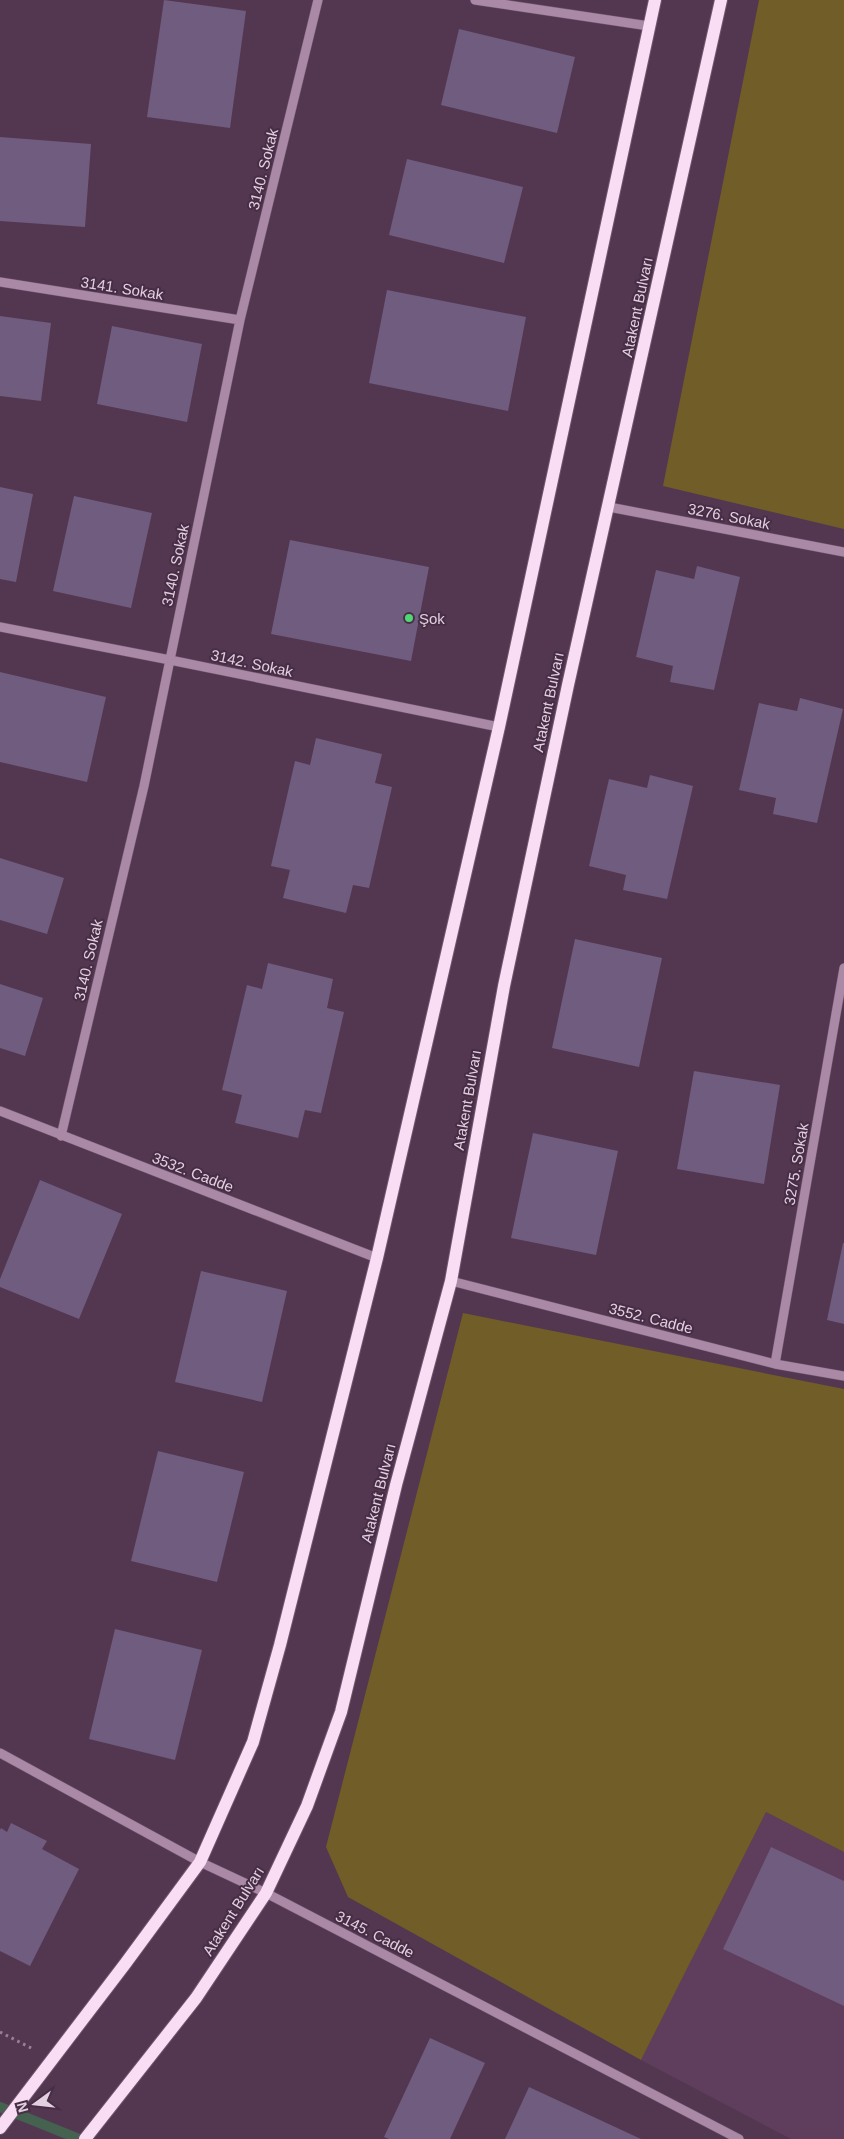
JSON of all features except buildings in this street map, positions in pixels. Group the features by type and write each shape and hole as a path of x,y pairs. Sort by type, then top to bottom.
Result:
{"main road":[{"path":"0,2128 200,1862 253,1742 280,1645 377,1258 499,728 655,0"},
{"name":"Atakent Bulvarı","path":"85,2139 196,1998 266,1893 307,1806 341,1712 396,1485 452,1281 504,986 568,685 721,0"}],"street":[{"name":"3140. Sokak","path":"61,1136 144,786 240,320 318,0"},
{"path":"475,0 649,26"},
{"name":"3141. Sokak","path":"0,282 240,320"},
{"name":"3276. Sokak","path":"609,507 844,552"},
{"name":"3142. Sokak","path":"0,627 499,728"},
{"name":"3275. Sokak","path":"775,1364 844,968"},
{"name":"3532. Cadde","path":"0,1111 377,1258"},
{"name":"3552. Cadde","path":"452,1281 775,1364 844,1376"},
{"name":"3145. Cadde","path":"0,1753 200,1862 266,1893 739,2139"}],"path":[{"path":"0,2032 51,2059"}],"shaded area":[{"path":"759,0 844,0 844,529 663,486"},
{"path":"463,1313 844,1389 844,1852 766,1812 641,2060 348,1897 326,1847"},
{"path":"766,1812 844,1852 844,2139 791,2139 641,2060"}],"waterway":[{"path":"0,2107 79,2139"}],"place":[{"name":"Şok","path":"409,618"}]}
